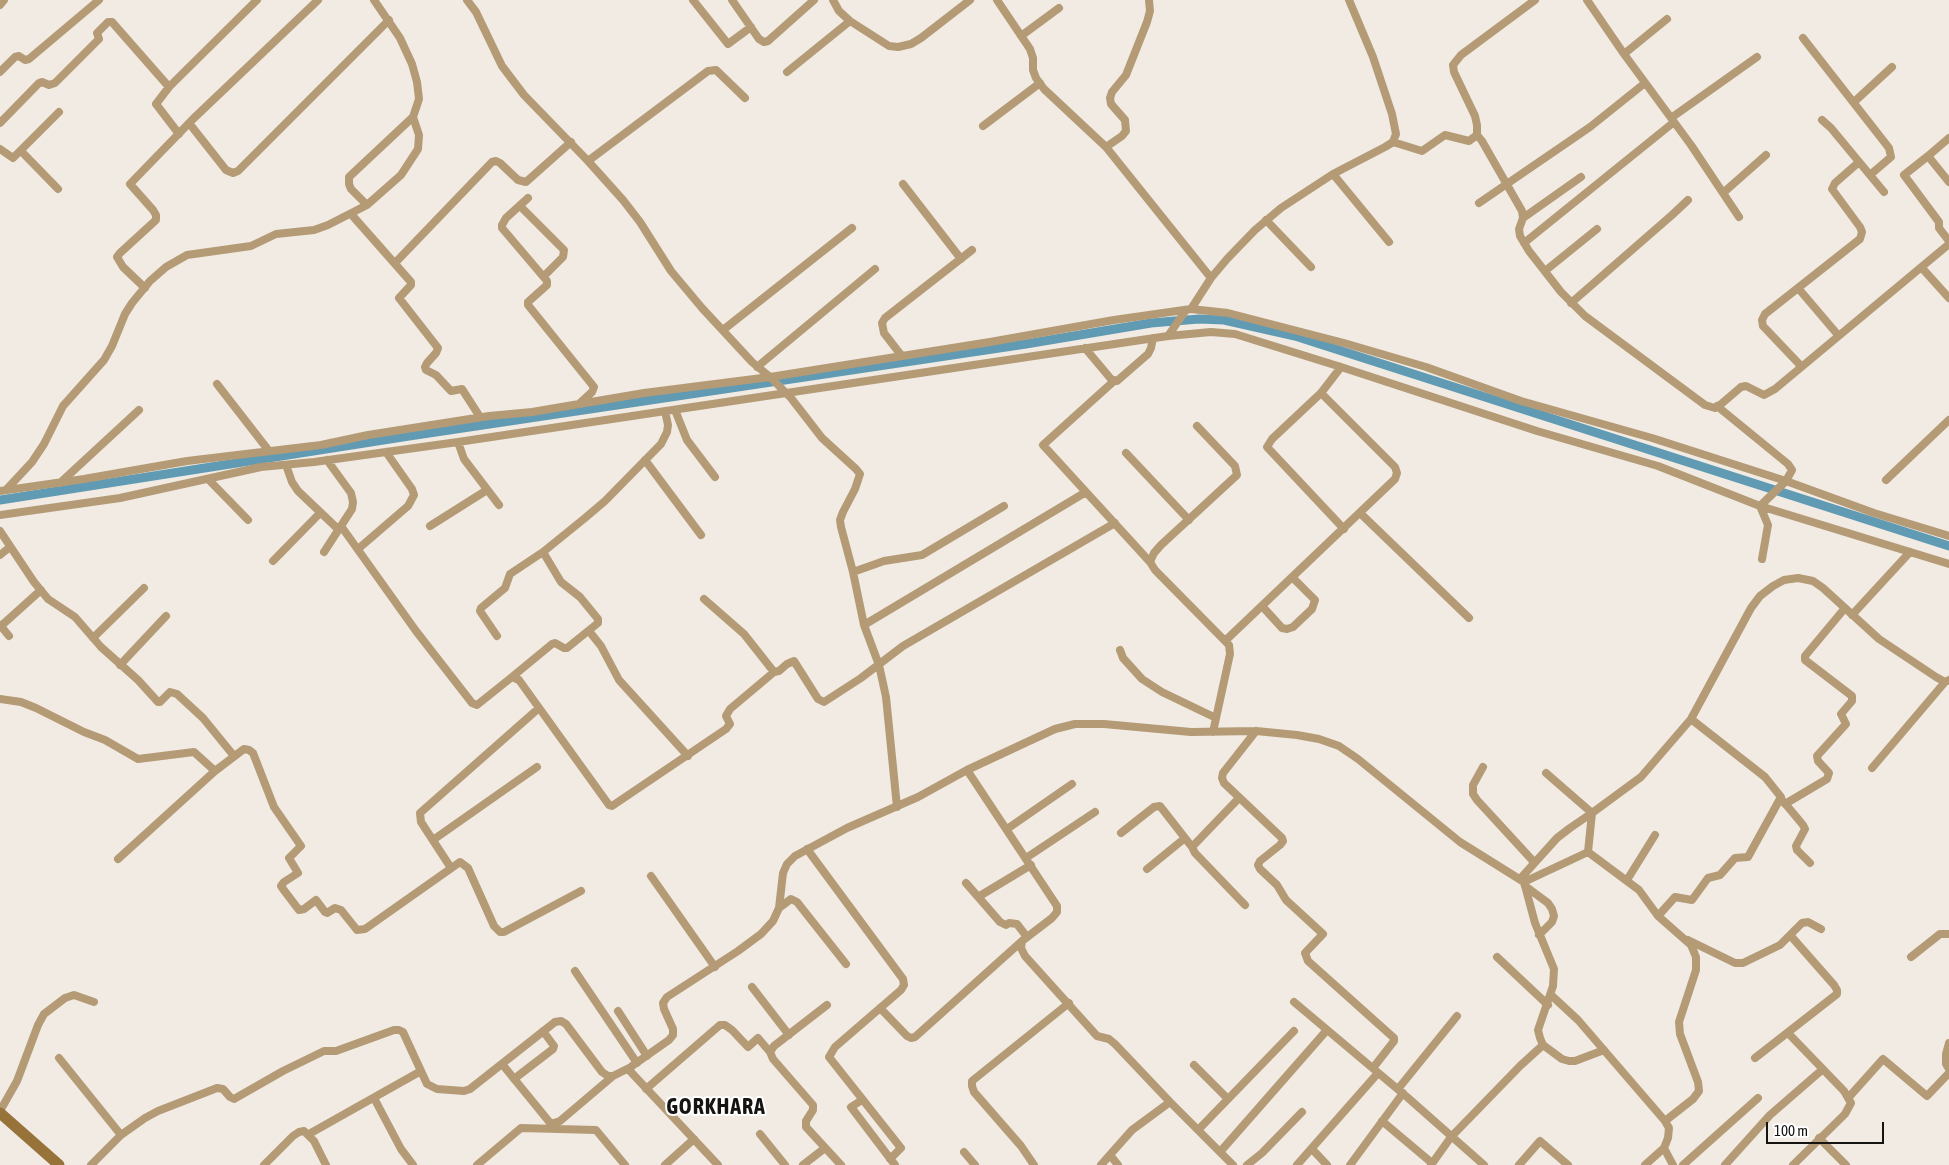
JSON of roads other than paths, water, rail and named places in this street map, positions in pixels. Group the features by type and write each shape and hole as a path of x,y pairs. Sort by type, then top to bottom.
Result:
{"main road":[{"path":"0,1112 59,1165"}],"street":[{"path":"0,5 4,0"},
{"path":"0,72 15,57 19,56 26,60 29,59 98,0"},
{"path":"179,134 156,104 169,87 257,0"},
{"path":"145,288 123,267 117,257 156,220 153,210 130,184 189,123 318,0"},
{"path":"367,205 351,188 349,177 413,117 419,99 412,64 389,20 374,0"},
{"path":"467,0 476,12 507,73 543,115 588,161 640,222 671,271 757,367 770,377 785,393 822,438 856,468 860,474 859,482 840,520 864,626 879,664 886,697 897,806"},
{"path":"693,0 728,44 751,27"},
{"path":"732,0 762,42 768,41 814,0"},
{"path":"833,0 850,21 889,46 898,47 911,44 921,38 970,0"},
{"path":"997,0 1033,58 1033,70 1040,84 1106,147 1211,278"},
{"path":"1106,147 1126,131 1127,125 1125,120 1111,104 1110,98 1112,92 1126,75 1147,22 1150,11 1149,0"},
{"path":"1169,334 1211,278 1266,220 1333,174 1393,142 1396,134 1392,114 1373,57 1349,0"},
{"path":"1534,0 1461,55 1453,65 1454,72 1475,116 1477,135 1508,185 1522,212 1523,218 1519,229 1520,236 1570,303 1710,408 1717,406 1741,387 1746,386 1764,395 1775,388 1922,268 1949,242 1939,228 1939,222 1904,175 1949,138"},
{"path":"1587,0 1739,216"},
{"path":"1021,36 1059,8"},
{"path":"1624,54 1667,19"},
{"path":"189,123 226,170 233,173 238,171 389,20"},
{"path":"788,72 850,21"},
{"path":"0,123 39,83 42,82 49,85 55,83 99,38 98,34 108,22 112,22 169,87"},
{"path":"1803,38 1889,148 1891,157 1870,175"},
{"path":"1524,243 1672,120 1757,57"},
{"path":"1854,102 1892,67"},
{"path":"588,161 708,71 716,70 745,98"},
{"path":"1479,203 1508,185 1590,127 1645,83"},
{"path":"984,126 1040,84"},
{"path":"0,149 13,158 59,112"},
{"path":"3,490 32,462 44,444 63,406 104,360 125,314 145,288 166,267 187,255 250,246 276,234 314,230 367,205 401,175 418,149 419,135 413,117"},
{"path":"1822,120 1884,192"},
{"path":"1393,142 1422,151 1444,135 1468,140 1477,135"},
{"path":"395,263 492,162 500,163 518,180 526,182 571,142"},
{"path":"21,151 58,189"},
{"path":"1723,193 1766,155"},
{"path":"1928,156 1949,182"},
{"path":"1801,366 1764,326 1762,320 1765,314 1860,239 1862,232 1860,227 1832,189 1859,162"},
{"path":"1333,174 1388,242"},
{"path":"1523,218 1581,176"},
{"path":"903,184 961,259"},
{"path":"528,198 506,218 502,228 544,276 547,285 528,302 528,305 592,382 594,390 579,404"},
{"path":"1570,303 1688,200"},
{"path":"520,206 564,250 563,257 544,276"},
{"path":"351,214 411,282 411,285 399,298 438,348 427,363 426,370 436,375 451,391 462,389 480,417"},
{"path":"1266,220 1311,267"},
{"path":"723,330 852,228"},
{"path":"1545,271 1597,229"},
{"path":"901,355 884,333 882,323 885,318 972,250"},
{"path":"1922,268 1949,298"},
{"path":"757,367 875,269"},
{"path":"1798,288 1838,335"},
{"path":"3,490 187,461 321,445 368,435 480,417 532,412 644,393 770,377 1114,320 1187,311 1228,313 1426,367 1521,401 1652,438 1783,484 1949,536"},
{"path":"0,515 120,498 261,467 458,442 1153,338 1169,334 1212,332 1235,334 1537,431 1658,466 1762,504 1949,564"},
{"path":"1153,338 1152,348 1142,360 1120,380 1114,381 1043,445 1150,562 1155,570 1229,645 1230,654 1213,732"},
{"path":"1085,348 1114,381"},
{"path":"1341,367 1321,393 1272,439 1267,447 1344,528"},
{"path":"217,384 269,451"},
{"path":"1226,640 1395,479 1397,473 1395,468 1321,393"},
{"path":"1717,406 1788,464 1792,470 1783,484 1762,504"},
{"path":"60,482 139,410"},
{"path":"675,410 687,440 715,477"},
{"path":"497,636 480,611 481,608 505,588 510,574 544,552 605,501 661,444 668,425 665,411"},
{"path":"1886,480 1949,420"},
{"path":"1150,562 1154,553 1161,545 1237,475 1235,466 1197,426"},
{"path":"458,442 464,459 499,505"},
{"path":"358,549 408,506 414,495 412,489 386,452"},
{"path":"1126,453 1189,520"},
{"path":"324,552 352,509 353,502 351,493 327,460"},
{"path":"646,460 701,535"},
{"path":"286,465 292,482 298,491 320,513 340,528 358,549 416,631 472,703 477,705 552,644 555,643 567,648 598,623 598,619 580,597 561,582 544,552"},
{"path":"208,479 248,520"},
{"path":"430,526 487,490"},
{"path":"864,626 1086,492"},
{"path":"1762,504 1768,525 1762,558"},
{"path":"853,572 884,560 922,555 1004,506"},
{"path":"273,561 320,513"},
{"path":"1360,513 1469,618"},
{"path":"512,677 519,680 609,805 612,806 726,729 730,724 726,716 730,708 774,672 779,671 787,664 794,661 818,699 824,702 903,646 932,628 1115,524"},
{"path":"0,531 48,599 75,617 93,638 138,680 158,702 170,692 177,694 203,718 234,756"},
{"path":"0,555 10,547"},
{"path":"1852,614 1910,552"},
{"path":"1262,606 1282,628 1290,629 1312,609 1315,600 1292,577"},
{"path":"1604,1050 1576,1061 1569,1061 1543,1045 1538,1030 1551,995 1554,969 1539,935 1523,882 1534,862 1570,828 1642,777 1692,718 1751,608 1760,596 1772,586 1784,580 1798,578 1813,581 1879,639 1936,677 1947,681 1872,768"},
{"path":"93,638 144,588"},
{"path":"9,636 0,625 41,590"},
{"path":"704,599 744,634 774,672"},
{"path":"1658,916 1675,897 1692,900 1708,878 1720,875 1735,858 1748,857 1783,800 1827,779 1829,773 1818,761 1817,756 1846,724 1841,714 1852,701 1852,696 1805,660 1805,656 1845,608"},
{"path":"120,665 166,616"},
{"path":"589,631 601,646 619,680 688,756"},
{"path":"1120,650 1123,658 1142,679 1162,692 1216,718"},
{"path":"0,699 21,702 36,708 84,732 105,740 138,759 190,752 197,754 215,771"},
{"path":"451,868 421,822 420,813 539,708"},
{"path":"1692,718 1764,777 1783,800 1805,829 1796,846 1796,850 1810,863"},
{"path":"780,908 783,873 787,864 795,856 807,849 847,828 918,797 967,770 1055,729 1075,724 1104,724 1192,732 1256,731 1319,739 1338,746 1460,842 1523,882 1548,904 1554,916 1552,922 1539,935"},
{"path":"1256,731 1223,773 1222,778 1224,783 1282,838 1283,841 1260,861 1258,865 1277,885 1286,900 1322,934 1305,953 1308,961 1394,1038 1375,1071 1297,1165"},
{"path":"118,858 215,771 234,756 244,750 249,750 253,753 274,807 300,843 300,848 289,858 298,873 281,886 299,910 304,909 316,900 325,912 335,908 341,910 355,928 360,931 460,862 468,868 494,926 500,932 504,932 582,891"},
{"path":"433,840 536,767"},
{"path":"1483,767 1473,785 1473,794 1534,862"},
{"path":"880,1008 907,1036 915,1037 1057,912 1057,906 1053,897 967,770"},
{"path":"1546,773 1592,813"},
{"path":"1007,829 1072,784"},
{"path":"1192,847 1239,798"},
{"path":"1121,833 1154,807 1157,806 1163,809 1195,853 1245,905"},
{"path":"978,897 1095,812"},
{"path":"1588,852 1592,813"},
{"path":"1627,880 1655,835"},
{"path":"1147,868 1185,838"},
{"path":"807,849 903,979 901,990 835,1047 828,1057 901,1148 892,1162 851,1107 862,1100"},
{"path":"1523,882 1588,852"},
{"path":"1588,852 1639,890 1658,916 1691,946 1696,957 1696,970 1679,1022 1680,1034 1698,1082 1699,1091 1693,1099 1665,1120"},
{"path":"652,876 715,966"},
{"path":"966,883 1000,922 1006,926 1009,923 1017,924 1025,939"},
{"path":"502,1064 547,1121 555,1124 613,1076 637,1063 669,1040 673,1034 673,1029 664,1009 667,997 761,934 773,921 780,908 791,899 798,902 846,964"},
{"path":"1681,937 1736,963 1743,963 1780,945 1802,923 1808,922 1821,929"},
{"path":"1911,957 1940,934 1949,934"},
{"path":"1755,1058 1837,994 1837,990 1790,935"},
{"path":"1025,939 1021,948 1025,956 1097,1036 1109,1039 1115,1044 1232,1165"},
{"path":"1497,957 1548,1005"},
{"path":"575,971 637,1063"},
{"path":"752,987 789,1034"},
{"path":"0,1112 17,1081 34,1034 44,1014 65,998 74,995 94,1002"},
{"path":"1551,995 1578,1020 1645,1100 1665,1120 1669,1128 1664,1148 1645,1165"},
{"path":"1294,1002 1401,1091 1484,1165"},
{"path":"1034,1165 1021,1146 974,1092 972,1081 1069,1003"},
{"path":"770,1052 774,1046 827,1005"},
{"path":"618,1011 647,1056"},
{"path":"1350,1165 1401,1091 1457,1016"},
{"path":"91,1165 121,1134 158,1111 217,1088 223,1089 234,1099 283,1071 324,1051 336,1051 394,1030 403,1032 427,1084 431,1088 464,1091 476,1084 555,1022 561,1021 566,1024 602,1072 608,1076 613,1076"},
{"path":"646,1089 720,1025 725,1025 748,1047 758,1038 770,1052 773,1059 813,1106 813,1110 806,1121 806,1127 842,1165"},
{"path":"1220,1152 1327,1030"},
{"path":"514,1079 554,1049 544,1031"},
{"path":"1198,1130 1294,1031"},
{"path":"1788,1033 1849,1097 1851,1103 1845,1114 1793,1165"},
{"path":"1949,1043 1946,1064 1949,1069"},
{"path":"1382,1121 1431,1164 1452,1137 1520,1066 1543,1045"},
{"path":"59,1058 121,1134"},
{"path":"1849,1097 1883,1059 1927,1096 1949,1073"},
{"path":"1194,1065 1228,1100"},
{"path":"629,1068 630,1072 718,1165"},
{"path":"1725,1165 1770,1115 1823,1069"},
{"path":"309,1134 421,1071"},
{"path":"374,1098 401,1150 413,1165"},
{"path":"1683,1165 1758,1098"},
{"path":"1101,1165 1132,1130 1170,1102"},
{"path":"1247,1165 1262,1153 1302,1112"},
{"path":"477,1165 521,1128 596,1130 625,1165"},
{"path":"264,1165 299,1132 304,1131 309,1134 326,1165"},
{"path":"760,1134 785,1165"},
{"path":"1819,1138 1846,1165"},
{"path":"665,1165 694,1139"},
{"path":"1519,1165 1540,1141 1568,1165"},
{"path":"803,1165 825,1148"},
{"path":"1664,1148 1673,1165"},
{"path":"1312,1149 1327,1165"},
{"path":"964,1152 974,1165"},
{"path":"1110,1155 1118,1165"}],"waterway":[{"path":"0,500 409,436 1026,344 1151,323 1199,319 1224,320 1295,336 1949,546"}],"district":[{"name":"GORKHARA","path":"716,1107"}]}
